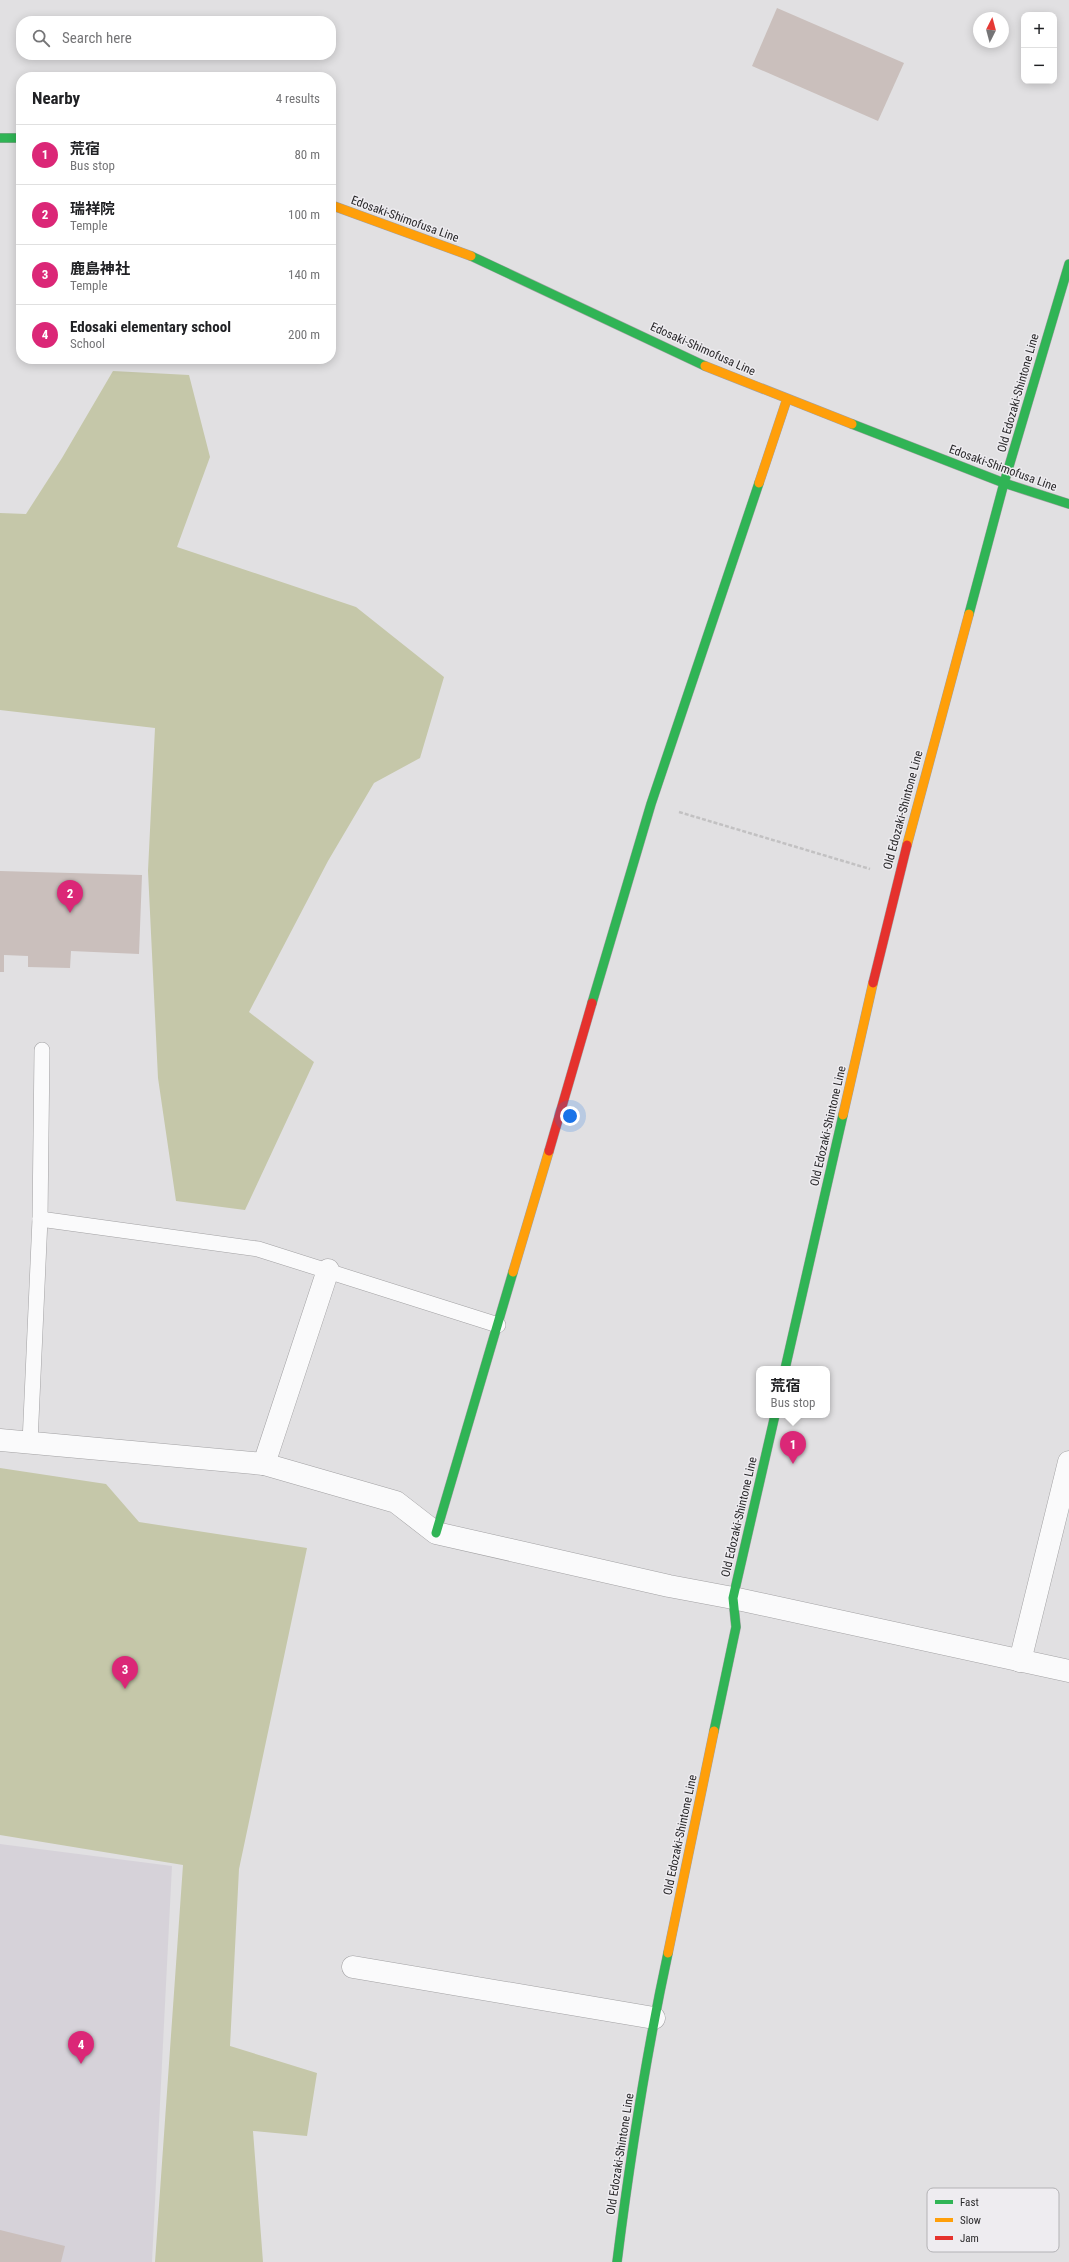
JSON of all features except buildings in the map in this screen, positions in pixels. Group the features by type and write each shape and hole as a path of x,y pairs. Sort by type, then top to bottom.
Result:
{"street":[{"path":"0,138 16,138"},
{"name":"Edosaki-Shimofusa Line","path":"336,208 465,253 592,311 684,357 787,399 1004,483 1069,504"},
{"name":"Old Edozaki-Shintone Line","path":"786,1366 898,877 1004,483 1069,264"},
{"path":"436,1533 651,804 787,399"},
{"path":"264,1464 328,1270"},
{"name":"Old Edozaki-Shintone Line","path":"617,2262 626,2189 654,2018 736,1627 733,1598 773,1418"},
{"path":"0,1440 264,1464 396,1502 436,1533 669,1586 733,1598 1069,1671"},
{"path":"1020,1661 1069,1462"},
{"path":"352,1967 654,2018"}],"lane":[{"path":"30,1443 40,1219 42,1050"},
{"path":"40,1219 258,1249 498,1325"}],"path":[{"path":"651,804 898,877"}],"shaded area":[{"path":"0,1844 172,1866 152,2262 0,2262"}],"green space":[{"path":"113,371 189,375 210,457 177,547 356,607 444,677 420,758 374,783 328,861 249,1012 314,1062 245,1210 176,1201 158,1078 148,871 155,728 0,710 0,513 26,514 62,458"},
{"path":"0,1468 106,1484 139,1522 307,1548 239,1869 230,2046 317,2073 307,2136 253,2131 263,2262 155,2262 183,1865 0,1835"}],"traffic: fast":[{"path":"0,138 16,138"},
{"path":"471,256 705,366"},
{"path":"969,614 1004,483 1069,264"},
{"path":"852,424 1004,483 1069,504"},
{"path":"592,1003 651,804 759,483"},
{"path":"786,1366 843,1115"},
{"path":"436,1533 513,1272"},
{"path":"714,1731 736,1627 733,1598 774,1418"},
{"path":"617,2262 639,2107 668,1953"}],"traffic: slow":[{"path":"336,207 471,256"},
{"path":"705,366 852,424"},
{"path":"759,483 787,399"},
{"path":"907,845 969,614"},
{"path":"843,1115 873,983"},
{"path":"513,1272 549,1151"},
{"path":"668,1953 714,1731"}],"traffic: jam":[{"path":"873,983 907,845"},
{"path":"549,1151 592,1003"}],"place":[{"name":"瑞祥院","path":"70,913"},
{"name":"荒宿","path":"793,1464"},
{"name":"鹿島神社","path":"125,1689"},
{"name":"Edosaki elementary school","path":"81,2064"}]}
